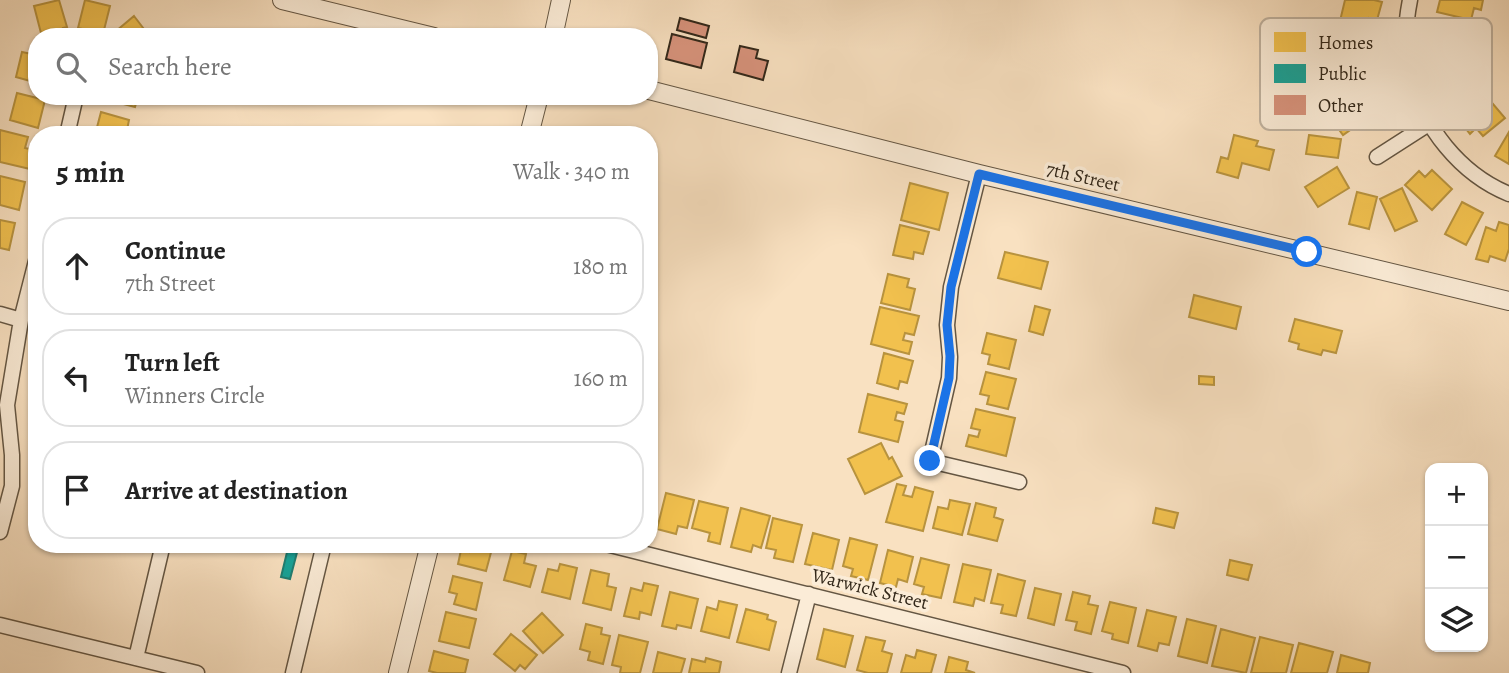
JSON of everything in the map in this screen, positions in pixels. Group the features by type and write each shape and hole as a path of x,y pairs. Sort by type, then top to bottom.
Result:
{"street":[{"path":"282,0 397,28"},
{"path":"555,28 561,0"},
{"path":"1407,18 1410,0"},
{"name":"7th Street","path":"658,92 979,174 1509,301"},
{"path":"69,126 74,105"},
{"path":"531,126 537,105"},
{"path":"1377,157 1419,130"},
{"path":"1435,130 1446,147 1463,164 1479,177 1509,194"},
{"path":"979,174 951,287 947,325 949,378 930,461 1019,482"},
{"path":"0,532 12,485 7,405 28,292"},
{"path":"0,314 21,320"},
{"path":"136,658 161,553"},
{"path":"293,673 322,553"},
{"path":"398,673 428,553"},
{"name":"Warwick Street","path":"643,553 1090,669 1124,673"},
{"path":"789,673 809,594"},
{"path":"0,625 197,673"}],"building: Homes":[{"path":"59,0 67,27 40,28 34,6"},
{"path":"85,0 110,6 104,28 78,28"},
{"path":"1345,0 1382,2 1378,18 1341,18"},
{"path":"1440,0 1483,0 1481,10 1474,8 1472,18 1437,12"},
{"path":"134,16 143,28 120,28"},
{"path":"22,52 28,53 28,80 16,77"},
{"path":"17,93 28,96 28,105 44,105 38,126 10,120"},
{"path":"1492,103 1505,118 1492,129"},
{"path":"101,112 129,120 128,126 97,126"},
{"path":"0,130 28,137 25,148 28,149 28,169 0,162"},
{"path":"1478,130 1490,130 1483,136"},
{"path":"1509,132 1509,164 1495,156"},
{"path":"1234,135 1258,141 1256,146 1274,150 1269,170 1242,163 1238,178 1217,172 1221,157 1228,159"},
{"path":"1309,135 1341,139 1338,158 1306,154"},
{"path":"1337,167 1349,188 1318,207 1305,187"},
{"path":"1432,170 1452,189 1432,210 1405,185 1419,171 1425,177"},
{"path":"0,176 25,182 19,210 0,205"},
{"path":"910,183 948,193 939,230 901,220"},
{"path":"1402,188 1417,221 1395,231 1380,199"},
{"path":"1357,192 1377,197 1369,229 1349,224"},
{"path":"1462,202 1483,213 1466,245 1445,234"},
{"path":"0,220 15,223 9,250 0,248"},
{"path":"1499,222 1509,225 1509,249 1505,261 1490,256 1488,262 1476,259 1486,227 1496,231"},
{"path":"900,225 929,232 923,254 914,252 913,259 893,255"},
{"path":"1005,252 1048,262 1041,289 998,278"},
{"path":"888,274 909,279 907,287 915,289 910,310 881,303"},
{"path":"1194,295 1241,307 1236,329 1189,317"},
{"path":"1035,306 1050,310 1043,335 1029,331"},
{"path":"880,307 919,316 914,335 905,333 903,340 912,342 909,354 871,344"},
{"path":"1295,319 1342,331 1336,353 1323,350 1321,355 1298,349 1299,344 1289,341"},
{"path":"987,333 1016,340 1009,369 988,364 990,355 982,353"},
{"path":"884,353 913,361 907,383 900,381 898,389 877,383"},
{"path":"986,372 1016,379 1008,409 987,404 989,396 980,394"},
{"path":"1199,376 1214,377 1214,385 1199,384"},
{"path":"868,394 907,404 904,414 897,412 895,420 903,422 898,442 859,432"},
{"path":"976,409 1015,418 1006,456 966,446 969,435 978,437 980,430 971,428"},
{"path":"881,443 902,476 865,494 848,459"},
{"path":"897,484 906,486 903,495 912,497 915,487 933,492 923,531 886,522"},
{"path":"666,493 694,500 687,528 678,526 676,534 658,529"},
{"path":"950,500 970,504 962,535 933,528 938,507 948,509"},
{"path":"699,501 728,508 720,544 708,541 710,533 692,528"},
{"path":"976,503 996,508 994,517 1003,520 997,541 968,534"},
{"path":"741,508 770,516 761,548 753,545 751,552 731,547"},
{"path":"1156,508 1178,513 1174,528 1153,523"},
{"path":"773,518 802,525 793,562 774,558 776,550 766,548"},
{"path":"813,533 839,540 832,570 805,564"},
{"path":"850,538 877,545 868,580 851,576 853,569 843,566"},
{"path":"888,550 913,557 907,582 898,579 896,587 880,583"},
{"path":"460,553 491,553 486,571 458,564"},
{"path":"511,553 526,554 524,563 536,566 530,587 504,580"},
{"path":"921,558 949,565 941,598 922,594 924,587 914,584"},
{"path":"1230,560 1252,565 1248,580 1227,575"},
{"path":"560,564 577,568 570,599 542,592 548,569 558,571"},
{"path":"963,564 991,570 984,601 975,598 973,606 954,602"},
{"path":"591,570 609,574 607,586 616,588 611,610 583,603"},
{"path":"998,574 1025,581 1016,616 1001,613 1003,605 991,603"},
{"path":"453,576 482,583 476,610 454,604 457,594 449,592"},
{"path":"644,583 658,586 651,615 640,612 639,619 624,616 631,588 642,591"},
{"path":"1035,588 1061,594 1054,625 1028,618"},
{"path":"670,592 698,599 691,628 662,626"},
{"path":"1073,592 1090,596 1088,604 1098,606 1091,634 1075,630 1077,622 1066,620"},
{"path":"719,601 737,605 729,638 701,631 707,607 717,610"},
{"path":"1110,602 1136,608 1128,643 1112,639 1113,634 1102,631"},
{"path":"746,609 768,615 767,619 776,622 769,650 737,642"},
{"path":"1147,610 1176,617 1169,645 1159,643 1157,651 1138,646"},
{"path":"446,612 476,619 469,648 439,641"},
{"path":"542,613 563,635 543,653 523,631"},
{"path":"1187,619 1216,626 1207,663 1178,656"},
{"path":"586,624 602,628 601,634 610,636 603,664 588,660 590,652 580,649"},
{"path":"824,629 853,636 845,667 817,659"},
{"path":"1221,629 1255,638 1246,673 1212,666"},
{"path":"511,634 537,655 525,669 520,665 515,671 494,654"},
{"path":"619,635 648,642 640,673 620,673 621,667 612,665"},
{"path":"866,637 885,641 882,651 892,654 887,673 857,670"},
{"path":"1260,637 1293,645 1286,673 1251,673"},
{"path":"1299,643 1333,652 1327,673 1291,673"},
{"path":"917,650 936,655 931,673 901,673 906,655 915,658"},
{"path":"434,651 468,660 465,673 429,671"},
{"path":"658,652 685,659 681,673 653,673"},
{"path":"1341,655 1370,663 1368,673 1337,673"},
{"path":"949,657 968,662 966,670 975,673 945,673"},
{"path":"706,658 721,662 719,673 689,673 692,659 705,662"}],"building: Public":[{"path":"287,553 297,553 290,579 281,577"}],"building: Other":[{"path":"680,18 709,26 706,38 677,30"},
{"path":"672,34 707,43 701,68 666,59"},
{"path":"740,46 758,50 756,58 768,61 763,80 734,72"}],"route":[{"path":"930,461 949,378 947,325 951,287 979,174 1307,252"}]}
